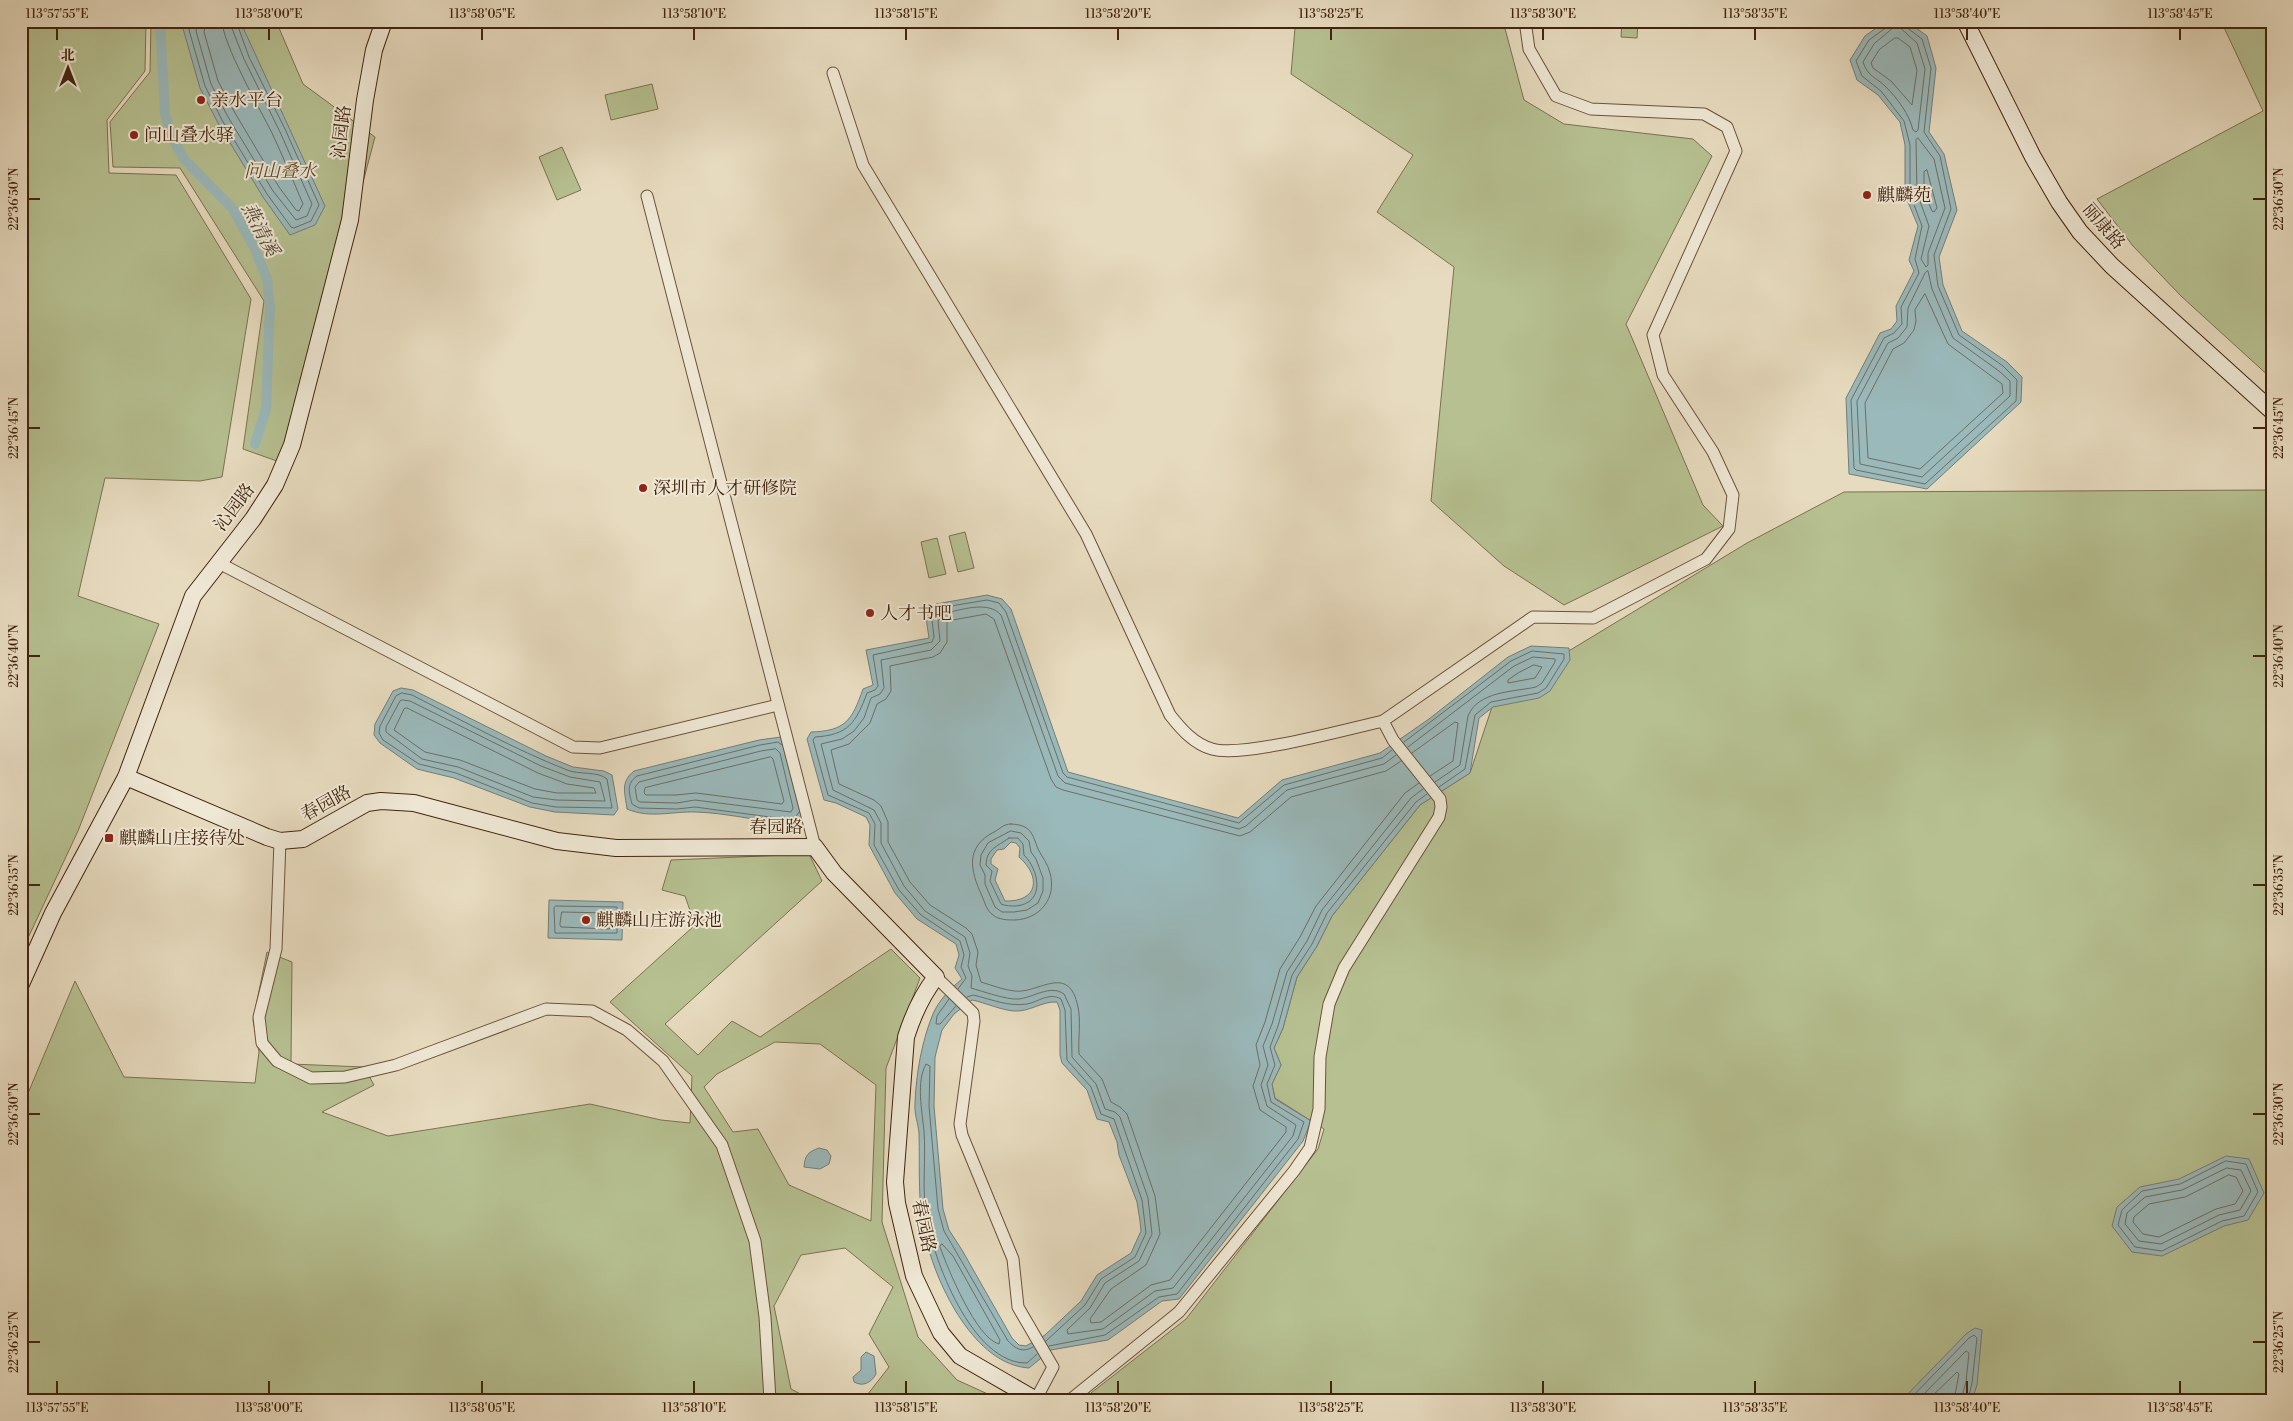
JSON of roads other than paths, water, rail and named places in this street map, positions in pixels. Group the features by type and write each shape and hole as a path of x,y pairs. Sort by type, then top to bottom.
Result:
{"street":[{"name":"沁园路","path":"21,984 53,913 126,776 193,596 217,562 253,519 276,485 292,445 350,220 365,100 374,50 384,21"},
{"path":"833,73 863,165 1086,534 1170,716 1185,734 1212,749 1235,750 1259,748 1383,721 1533,617 1593,618 1706,559 1730,530 1733,495 1713,452 1663,375 1653,335 1736,151 1726,127 1704,114 1591,109 1556,96 1529,49 1525,21"},
{"name":"丽康路","path":"1966,21 2033,157 2059,202 2080,232 2112,266 2272,411"},
{"name":"丽康路","path":"1978,21 2042,152 2064,190 2086,222 2123,262 2272,396"},
{"path":"647,196 815,847"},
{"path":"217,562 573,747 600,748 778,705"},
{"path":"1070,1400 1179,1312 1294,1171 1310,1148 1319,1109 1320,1057 1329,1004 1344,968 1439,817 1441,807 1440,799 1393,740 1383,721"},
{"name":"春园路","path":"126,776 280,841 303,839 367,803 381,801 414,803 558,841 616,848 815,847 834,874 936,977 925,991 906,1037 896,1182 897,1203 914,1276 942,1333 960,1356 1036,1399"},
{"path":"280,841 276,949 258,1017 262,1043 277,1061 311,1078 345,1077 396,1065 546,1009 592,1011 627,1030 663,1061 722,1145 755,1241 765,1317 770,1400"},
{"path":"936,977 973,1013 974,1022 960,1124 962,1135 1013,1259 1018,1307 1053,1367 1036,1399"}],"water":[{"path":"193,21 240,21 325,206 315,225 290,235 263,197 218,123 200,88 182,25"},
{"path":"1886,21 1907,21 1927,36 1936,68 1929,132 1944,154 1957,210 1939,257 1943,285 1962,331 2007,362 2022,377 2021,402 1927,489 1849,474 1846,398 1880,333 1891,329 1897,321 1896,306 1914,271 1909,260 1918,226 1905,195 1905,145 1900,122 1878,95 1857,80 1850,60 1865,36"},
{"path":"987,595 1002,599 1011,609 1068,772 1238,818 1282,780 1380,753 1429,719 1508,657 1531,646 1569,648 1570,660 1550,691 1539,698 1493,707 1479,718 1470,773 1420,805 1332,916 1317,946 1297,977 1283,1028 1274,1048 1281,1065 1272,1084 1275,1099 1311,1121 1303,1141 1179,1299 1162,1301 1108,1340 1051,1350 1029,1368 1010,1364 992,1353 961,1320 939,1279 931,1258 923,1226 919,1133 915,1107 917,1081 920,1057 933,1014 945,995 962,979 955,968 959,955 956,944 917,919 895,893 869,845 870,825 866,817 836,803 824,800 807,739 811,732 832,729 846,722 855,709 863,689 873,685 866,650 929,638 926,618 936,604","holes":["1011,842 1016,843 1020,848 1019,857 1031,872 1033,886 1030,893 1025,897 1005,901 995,880 998,869 991,864 991,859 997,850 1004,849","972,1000 1014,1011 1057,1002 1060,1010 1060,1055 1062,1063 1087,1090 1097,1119 1109,1122 1137,1202 1140,1221 1141,1231 1131,1253 1097,1275 1081,1301 1045,1335 1026,1346 1019,1345 1012,1338 949,1230 943,1209 934,1106 935,1057 942,1030 954,1014"]},
{"path":"401,688 413,690 546,756 573,767 604,771 612,775 618,809 614,815 555,812 530,807 454,778 417,769 380,743 374,735 375,724 393,691"},
{"path":"781,737 805,810 799,824 785,824 707,813 644,814 627,809 624,788 627,779 634,771 759,740"},
{"name":"麒麟山庄游泳池","path":"549,900 623,902 622,940 548,938"},
{"path":"819,1148 827,1150 831,1156 829,1164 820,1169 804,1167 808,1154"},
{"path":"2226,1156 2249,1159 2264,1193 2248,1220 2224,1226 2162,1256 2132,1252 2112,1226 2117,1207 2140,1187 2179,1179"},
{"path":"1975,1328 1982,1330 1977,1385 1972,1400 1902,1400 1966,1334"},
{"path":"866,1352 874,1356 876,1374 872,1380 861,1384 854,1382 853,1377 861,1370 861,1357"}],"waterway":[{"name":"燕清溪","path":"160,21 165,114 172,137 184,159 233,209 254,247 267,279 270,306 266,409 255,444"}],"place":[{"name":"亲水平台","path":"201,100"},
{"name":"问山叠水驿","path":"134,135"},
{"name":"麒麟苑","path":"1867,195"},
{"name":"深圳市人才研修院","path":"643,488"},
{"name":"人才书吧","path":"870,613"},
{"name":"麒麟山庄接待处","path":"109,838"},
{"name":"麒麟山庄游泳池","path":"586,920"}],"park label":[{"name":"问山叠水","path":"280,171"}]}
